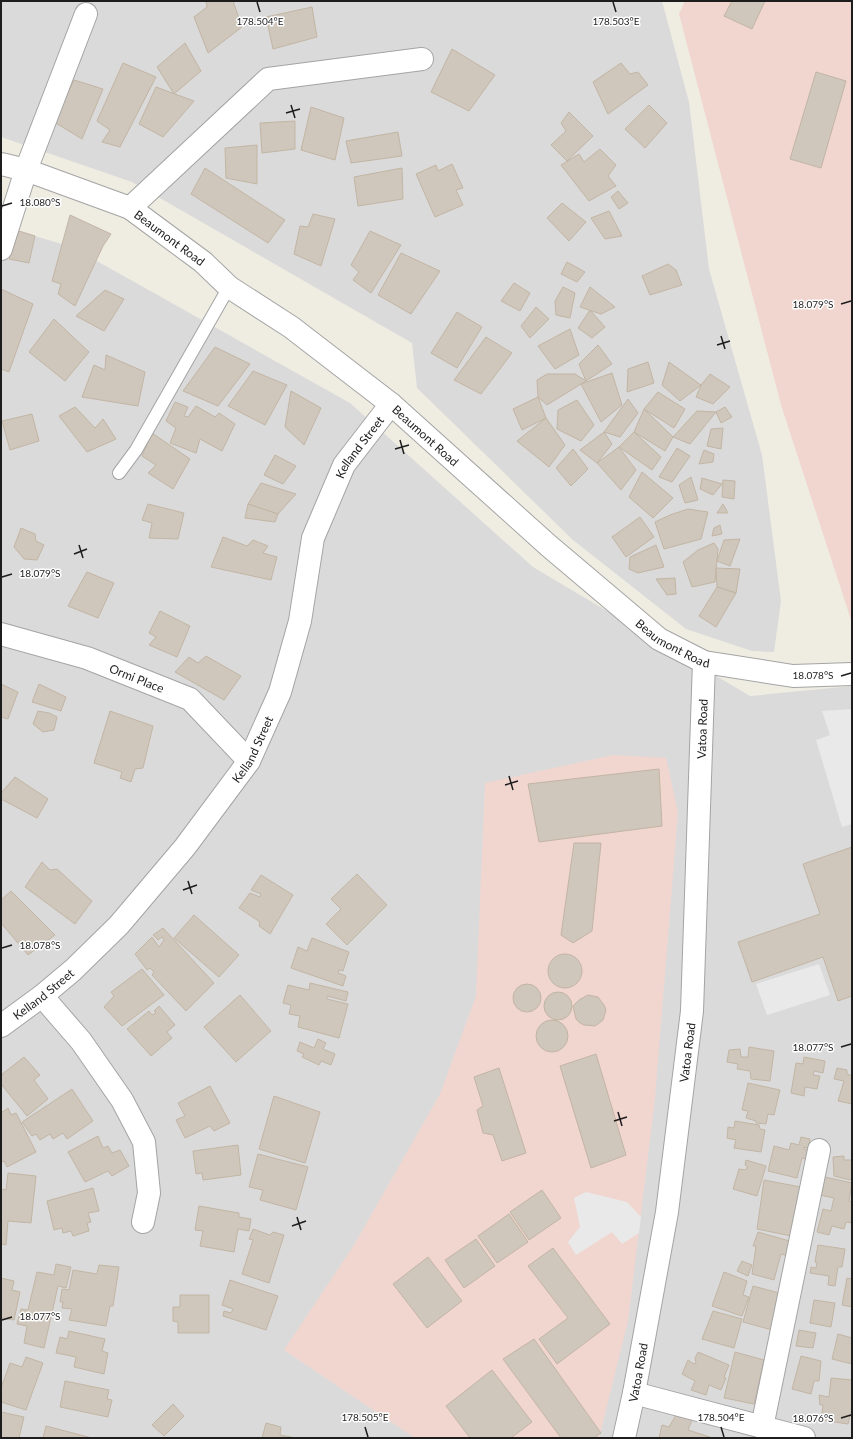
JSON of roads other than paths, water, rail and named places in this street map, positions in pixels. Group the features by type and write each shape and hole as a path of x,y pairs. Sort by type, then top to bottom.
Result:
{"street":[{"path":"1,249 26,170 86,14"},
{"path":"130,208 268,79 422,59"},
{"name":"Beaumont Road","path":"1,164 26,170 130,208 203,262 229,287 291,327 391,404 549,546 659,639 704,662 793,676 852,674"},
{"name":"Kelland Street","path":"1,1026 42,996 73,970 119,924 185,847 249,761 280,692 300,621 313,538 344,465 391,404"},
{"name":"Ormi Place","path":"1,634 87,658 190,699 249,761"},
{"name":"Vatoa Road","path":"624,1438 634,1394 667,1212 692,1011 704,662"},
{"path":"42,996 81,1041 122,1100 144,1142 149,1193 143,1222"},
{"path":"762,1427 819,1150"},
{"path":"634,1394 804,1438"}],"lane":[{"path":"119,473 136,450 229,287"}]}
